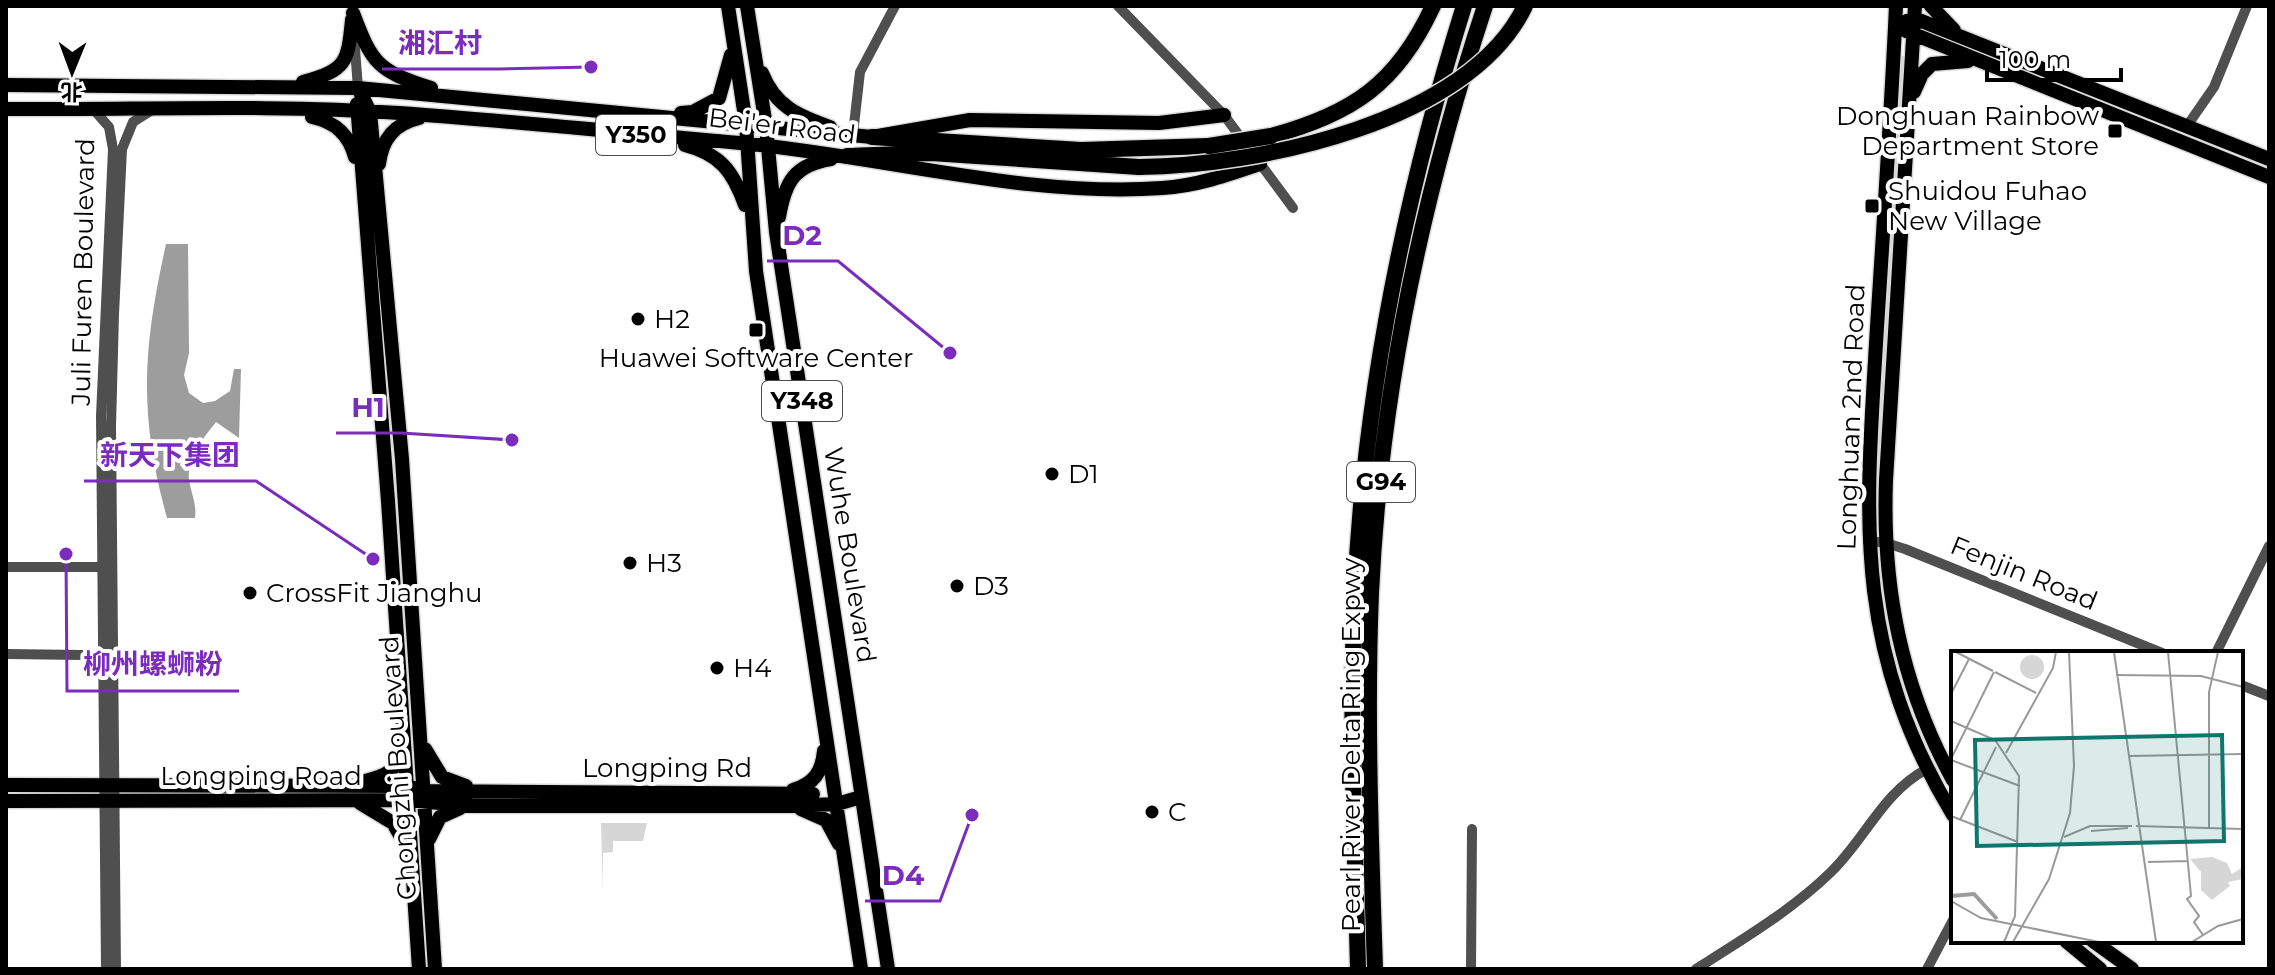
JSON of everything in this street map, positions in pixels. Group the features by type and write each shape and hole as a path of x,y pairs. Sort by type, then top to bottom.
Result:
{"highway":[{"path":"872,137 1081,150 1209,146 1271,136 1329,117 1383,82 1411,47 1433,6"},
{"name":"Pearl River Delta Ring Expwy","path":"1358,969 1352,721 1355,595 1363,487 1378,379 1413,196 1464,6"},
{"name":"Pearl River Delta Ring Expwy","path":"1375,969 1371,593 1382,472 1411,282 1446,131 1485,6"},
{"path":"847,156 902,154 1180,167 1274,152 1415,105 1456,83 1504,40 1525,6"}],"main road":[{"name":"Wuhe Boulevard","path":"728,6 746,124 756,271 861,969"},
{"name":"Wuhe Boulevard","path":"747,6 766,126 776,232 888,969"},
{"name":"Longhuan 2nd Road","path":"1896,6 1868,542 1876,616 1886,661 1927,769 1951,811"},
{"path":"1931,6 1967,39"},
{"path":"287,87 339,70 350,48 352,9"},
{"path":"352,9 375,63 397,77 454,96"},
{"path":"2269,159 1967,39 1914,12 1895,26 2269,177"},
{"name":"Longhuan 2nd Road","path":"1914,12 1886,480 1886,543 1893,615 1907,674 1923,719 1951,776"},
{"path":"657,116 693,112 719,98 734,43"},
{"path":"753,50 767,85 789,111 853,134"},
{"path":"1908,112 1917,82 1932,64 1946,60 1986,64"},
{"name":"Bei'er Road","path":"6,85 358,88 872,137 970,120 1159,123 1224,115"},
{"name":"Chongzhi Boulevard","path":"358,88 402,459 425,798 419,855 419,969"},
{"name":"Bei'er Road","path":"6,109 363,112 425,116 746,144 847,156 894,166 1072,186 1162,188 1215,180 1260,164"},
{"path":"284,111 320,118 346,134 370,187"},
{"path":"370,187 381,148 390,132 407,121 425,116"},
{"path":"650,136 696,148 724,162 734,175 752,225"},
{"path":"776,232 783,191 798,169 815,162 847,156"},
{"name":"Chongzhi Boulevard","path":"370,187 407,793 435,969"},
{"path":"420,728 426,754 442,777 485,792"},
{"path":"403,731 402,754 397,766 388,775 352,793 393,823 419,855 440,817 449,810 473,806"},
{"path":"826,733 819,772 789,799 826,820 847,865"},
{"name":"Longping Road","path":"6,785 109,793 407,793 473,806"},
{"name":"Longping Road","path":"425,798 485,792 789,799 861,797"},
{"name":"Longping Road","path":"6,801 109,793"},
{"name":"Longping Rd","path":"473,806 789,799"},
{"path":"2068,943 2100,969"},
{"path":"2096,943 2132,969"}],"street":[{"path":"853,134 860,72 895,6"},
{"path":"1118,6 1224,115 1293,208"},
{"path":"2187,126 2214,87 2247,6"},
{"name":"Chongzhi Boulevard","path":"352,9 358,88"},
{"name":"Juli Furen Boulevard","path":"94,110 109,127 113,149 101,416 116,969"},
{"name":"Juli Furen Boulevard","path":"106,969 111,426 122,149 133,122 152,110"},
{"name":"Fenjin Road","path":"1868,542 1886,543 2157,651"},
{"path":"2217,651 2269,546"},
{"path":"6,567 103,567"},
{"path":"6,654 83,655"},
{"path":"2243,686 2269,696"},
{"path":"1696,969 1817,885 1846,857 1905,781 1927,769"},
{"path":"1471,969 1472,829"},
{"path":"1927,969 1951,924"}],"shaded area":[{"path":"1901,56 1905,56 1878,522 1875,521 1875,503"},
{"path":"166,244 188,244 189,353 184,375 189,393 203,403 215,401 230,391 234,369 241,369 239,438 216,422 197,448 191,463 189,480 195,518 167,518 151,446 147,381 149,349"},
{"path":"601,823 647,823 643,841 613,841 613,852 603,853 603,894"}],"place":[{"name":"湘汇村","path":"591,67"},
{"name":"Donghuan Rainbow Department Store","path":"2115,131"},
{"name":"Shuidou Fuhao New Village","path":"1872,206"},
{"name":"H2","path":"638,319"},
{"name":"Huawei Software Center","path":"756,330"},
{"name":"D2","path":"950,353"},
{"name":"H1","path":"512,440"},
{"name":"D1","path":"1052,474"},
{"name":"柳州螺蛳粉","path":"66,554"},
{"name":"新天下集团","path":"373,559"},
{"name":"H3","path":"630,563"},
{"name":"D3","path":"957,586"},
{"name":"CrossFit Jianghu","path":"250,593"},
{"name":"H4","path":"717,668"},
{"name":"C","path":"1152,812"},
{"name":"D4","path":"972,815"}]}
